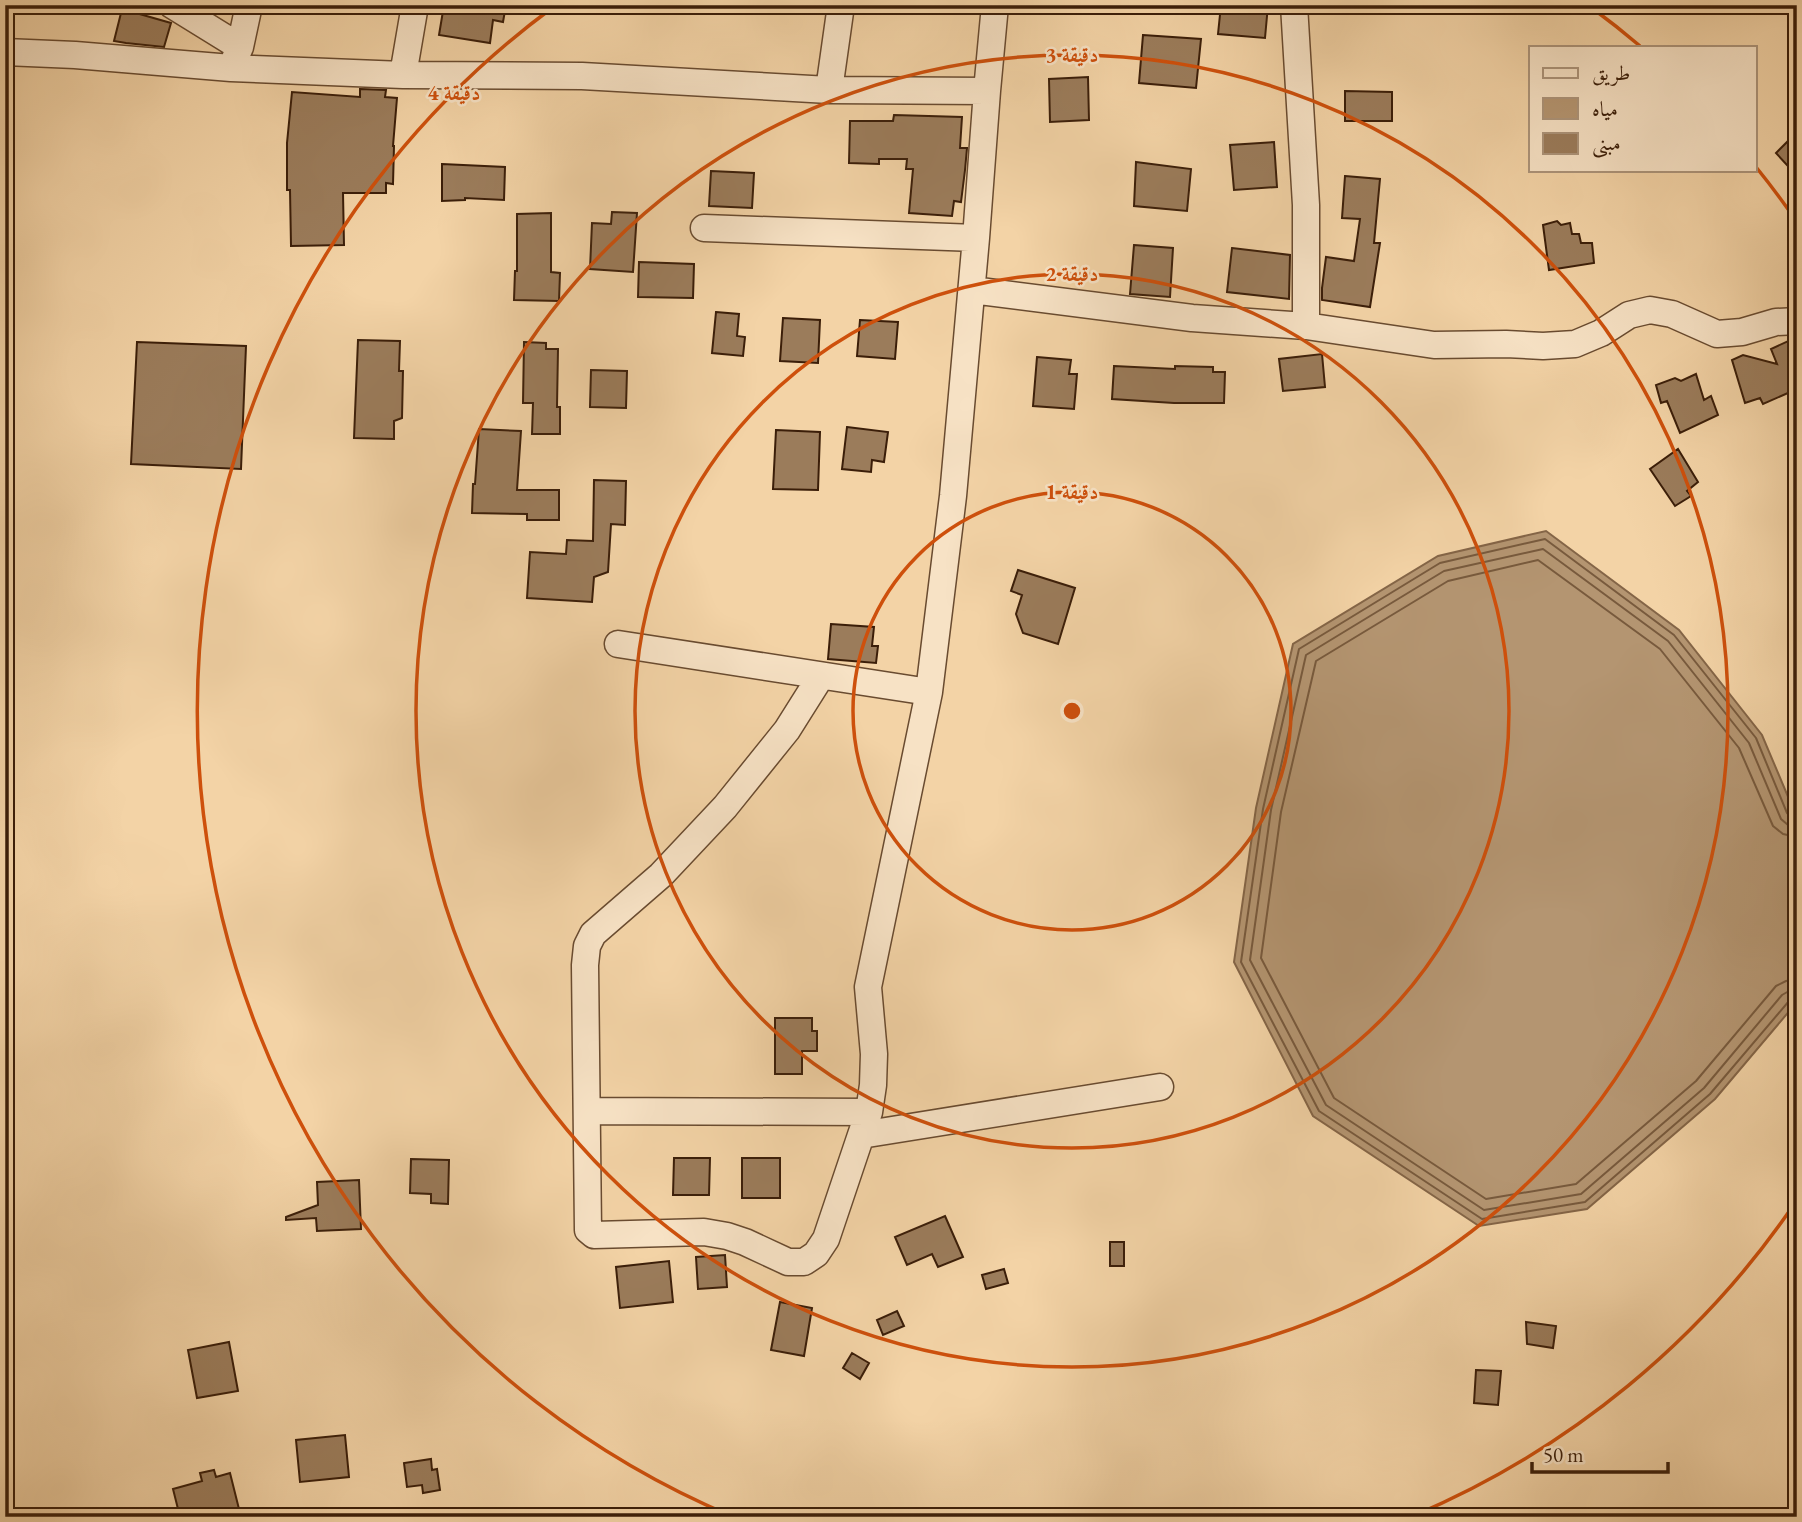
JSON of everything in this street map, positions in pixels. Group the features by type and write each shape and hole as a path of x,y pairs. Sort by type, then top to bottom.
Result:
{"street":[{"path":"172,5 235,57"},
{"path":"235,57 250,5"},
{"path":"402,75 415,5"},
{"path":"829,90 841,5"},
{"path":"821,676 787,730 725,807 661,875 593,934 587,946 584,965 589,1230 594,1235 704,1232 745,1242 788,1262 804,1262 816,1254 827,1239 865,1124 873,1085 874,1054 868,987 929,692 953,496 995,5"},
{"path":"1294,5 1306,205 1306,326"},
{"path":"5,52 235,57 402,75 582,76 829,90 987,91"},
{"path":"704,228 976,239"},
{"path":"972,290 1192,317 1306,326 1434,345 1575,344 1601,333 1629,315 1650,310 1672,314 1717,334 1742,332 1776,322 1797,321"},
{"path":"618,644 929,692"},
{"path":"587,1111 865,1124 1160,1087"}],"water":[{"path":"1546,531 1679,630 1762,735 1797,818 1797,1002 1715,1099 1587,1209 1479,1226 1313,1116 1234,962 1256,808 1293,644 1438,556"}],"building":[{"path":"444,5 506,5 503,22 493,20 490,43 439,35"},
{"path":"1221,5 1268,5 1265,38 1218,34"},
{"path":"122,9 171,23 164,47 114,41"},
{"path":"1143,35 1201,39 1196,88 1139,83"},
{"path":"1088,77 1089,120 1050,122 1049,79"},
{"path":"360,89 386,90 385,97 397,98 393,184 386,183 386,193 343,193 344,245 291,246 287,143 292,92 360,97"},
{"path":"1345,91 1392,92 1392,121 1345,121"},
{"path":"894,115 962,117 960,148 967,148 965,170 961,202 954,201 952,216 909,213 913,169 906,169 907,159 879,159 879,164 849,163 850,121 893,121"},
{"path":"1797,132 1797,176 1776,153"},
{"path":"1274,142 1277,187 1234,190 1230,145"},
{"path":"1136,162 1191,169 1187,211 1134,206"},
{"path":"442,164 505,167 504,200 465,198 442,201"},
{"path":"711,171 754,173 752,208 709,206"},
{"path":"1345,176 1380,179 1374,243 1380,243 1370,307 1322,300 1326,257 1354,261 1360,219 1342,218"},
{"path":"612,212 637,213 633,272 590,269 592,223 611,224"},
{"path":"551,213 551,272 560,273 559,301 514,300 517,214"},
{"path":"1557,221 1561,225 1570,223 1572,234 1579,234 1581,243 1592,243 1594,263 1549,270 1543,225"},
{"path":"1134,245 1173,248 1170,297 1130,294"},
{"path":"1232,248 1290,255 1289,299 1227,292"},
{"path":"639,262 694,264 693,298 638,297"},
{"path":"716,312 739,314 737,336 745,337 743,356 712,353"},
{"path":"783,318 820,320 818,363 780,361"},
{"path":"860,320 898,322 895,359 857,356"},
{"path":"1797,337 1797,389 1763,404 1760,398 1745,403 1732,360 1743,355 1777,364 1771,349"},
{"path":"358,340 400,341 399,371 403,371 402,418 394,421 394,439 354,438"},
{"path":"137,342 246,346 241,469 131,464"},
{"path":"524,342 546,343 546,349 558,349 557,407 560,407 560,434 532,434 533,403 523,403"},
{"path":"1322,354 1325,387 1283,391 1279,359"},
{"path":"1037,357 1071,360 1069,374 1077,374 1074,409 1033,406"},
{"path":"1114,366 1175,369 1175,366 1213,367 1213,372 1225,372 1224,403 1112,399"},
{"path":"591,370 627,371 626,408 590,407"},
{"path":"1696,374 1704,400 1711,396 1718,415 1680,433 1667,401 1661,403 1656,385 1675,378 1681,381"},
{"path":"847,427 888,432 884,462 872,460 871,472 842,469"},
{"path":"479,429 521,431 517,490 559,490 559,520 527,520 527,514 472,513"},
{"path":"776,430 820,432 818,490 773,489"},
{"path":"1678,449 1698,482 1687,491 1691,496 1675,506 1650,469"},
{"path":"594,480 626,481 625,525 611,524 608,572 594,577 592,602 527,598 530,552 566,554 567,540 593,541"},
{"path":"1018,570 1075,588 1058,644 1023,633 1016,614 1022,595 1011,591"},
{"path":"831,624 874,627 872,646 878,646 876,663 828,659"},
{"path":"775,1018 812,1018 812,1031 817,1031 817,1051 802,1051 802,1074 775,1074"},
{"path":"674,1158 710,1158 709,1195 673,1195"},
{"path":"742,1158 780,1158 780,1198 742,1198"},
{"path":"411,1159 449,1160 448,1204 431,1203 431,1194 410,1193"},
{"path":"359,1180 361,1229 317,1231 316,1218 286,1220 286,1217 318,1205 317,1182"},
{"path":"945,1216 963,1257 938,1267 932,1254 907,1265 895,1237"},
{"path":"1110,1242 1124,1242 1124,1266 1110,1266"},
{"path":"725,1255 727,1287 698,1289 696,1257"},
{"path":"669,1261 673,1302 620,1308 616,1267"},
{"path":"1004,1269 1008,1283 986,1289 982,1275"},
{"path":"780,1302 812,1308 804,1356 771,1350"},
{"path":"897,1311 904,1326 883,1335 877,1320"},
{"path":"1526,1322 1556,1326 1553,1348 1527,1344"},
{"path":"229,1342 238,1391 197,1398 188,1350"},
{"path":"852,1353 869,1363 860,1379 843,1368"},
{"path":"1476,1370 1501,1371 1498,1405 1474,1403"},
{"path":"345,1435 349,1477 300,1482 296,1440"},
{"path":"431,1459 432,1470 437,1469 440,1490 423,1493 422,1485 407,1487 404,1463"},
{"path":"214,1470 216,1477 230,1473 241,1517 180,1517 173,1489 202,1481 200,1473"}]}
